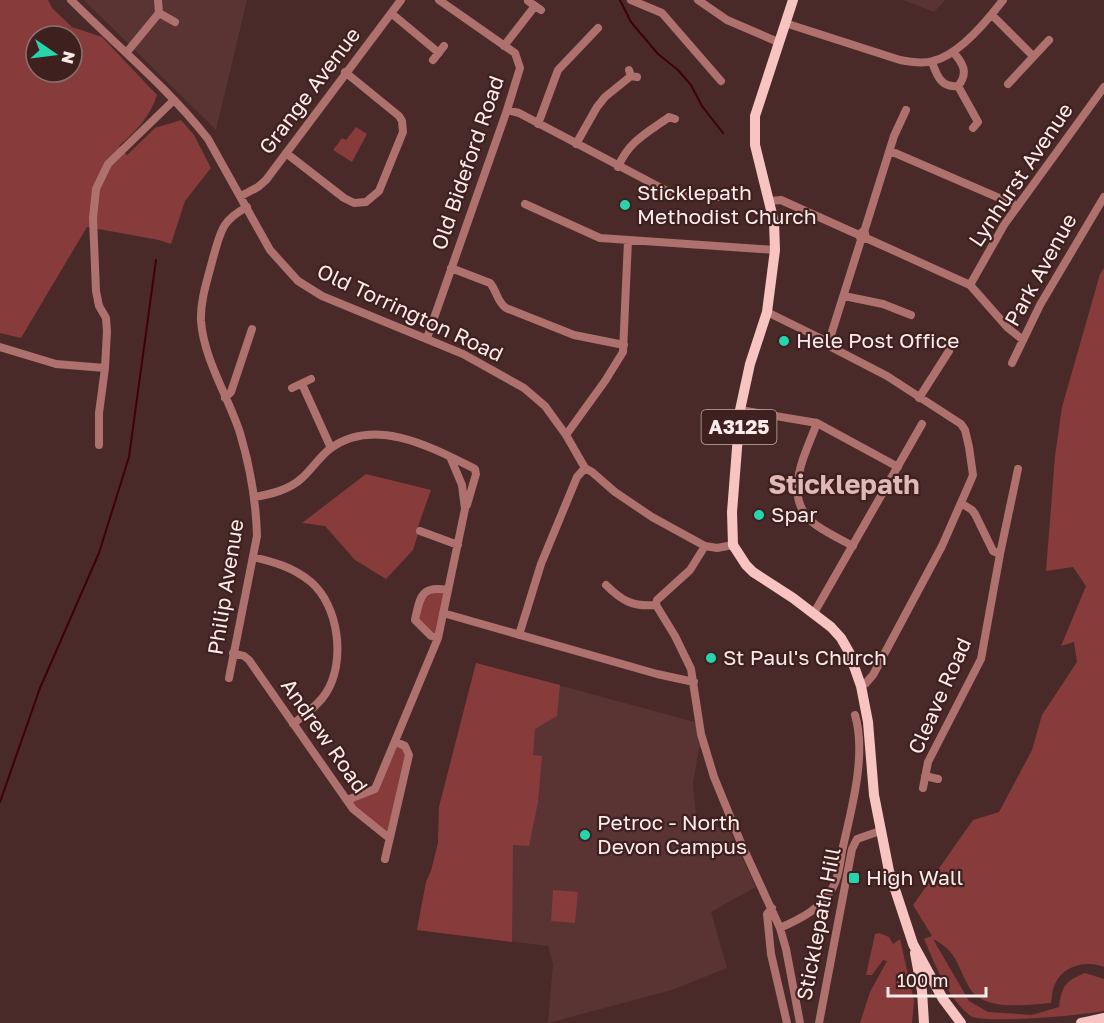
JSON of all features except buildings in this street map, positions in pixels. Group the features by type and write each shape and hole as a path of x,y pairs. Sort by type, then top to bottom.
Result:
{"main road":[{"name":"A3125","path":"733,545 732,512 740,410 750,364 767,312 775,250 774,222 758,161 754,132 758,105 793,0"},
{"path":"733,545 753,572 831,627 849,652 861,686 868,722 874,795 880,831 889,871 913,944 922,991 924,1023"},
{"path":"913,944 943,999 962,1023"},
{"path":"1081,1023 1104,1018"}],"street":[{"name":"Old Torrington Road","path":"71,0 127,52 208,139 270,250 298,281 322,296 463,354 524,388 545,406 566,435 585,468 644,511 705,546"},
{"path":"127,52 159,13 158,0"},
{"name":"Grange Avenue","path":"241,196 266,180 401,0"},
{"name":"Old Bideford Road","path":"427,338 520,68 515,53 439,0"},
{"path":"632,0 662,13 718,79 708,82"},
{"path":"698,0 727,20 778,42"},
{"path":"785,23 900,60 915,63 932,62 953,52 992,15 1003,0"},
{"path":"504,46 535,6"},
{"path":"159,13 175,22"},
{"path":"391,13 438,53"},
{"path":"992,15 1034,56"},
{"path":"538,124 558,70 598,28"},
{"path":"1008,84 1049,40"},
{"path":"953,52 965,68 965,75 958,86"},
{"path":"932,62 941,82 946,86 958,86"},
{"path":"286,153 344,198 354,202 366,202 379,191 403,132 402,121 399,116 345,72"},
{"path":"576,144 597,107 632,74"},
{"path":"958,86 978,122 973,128"},
{"name":"Lynhurst Avenue","path":"970,285 1004,225 1104,87"},
{"path":"99,445 99,413 107,331 106,318 99,306 96,291 93,203 96,188 108,164 174,100"},
{"path":"507,110 618,167 679,195 715,194"},
{"path":"829,344 894,136 906,110"},
{"path":"618,167 624,152 632,144 671,115"},
{"path":"890,153 895,153 1018,206"},
{"name":"Park Avenue","path":"1012,363 1063,264 1104,196"},
{"path":"770,201 781,200 970,285 1008,328 1023,340"},
{"path":"525,204 600,238 614,241 775,250"},
{"name":"Philip Avenue","path":"229,678 257,536 255,497 240,432 204,341 201,320 202,302 219,237 225,224 247,207"},
{"path":"566,435 623,352 628,240"},
{"path":"451,268 490,283 494,287 500,304 506,308 574,335 624,345"},
{"path":"844,296 883,304 911,315"},
{"path":"767,312 887,376 961,424 969,447 973,475 942,546 873,675 861,686"},
{"path":"225,398 231,392 252,329"},
{"path":"0,347 56,364 105,368"},
{"path":"919,398 949,351"},
{"path":"292,388 311,379"},
{"path":"302,384 331,448"},
{"path":"740,410 817,423 898,467"},
{"path":"817,423 799,470 796,485 798,498 808,518 815,525 853,546"},
{"path":"814,613 922,424"},
{"path":"255,497 271,494 293,484 331,448 354,436 379,435 423,444 476,471 465,509 438,638 375,789 347,800"},
{"path":"451,459 462,485 465,509"},
{"path":"519,635 541,564 577,477 585,468"},
{"name":"Cleave Road","path":"923,789 928,762 981,659 1018,469"},
{"path":"961,503 972,510 993,551 1000,554"},
{"path":"420,531 458,545"},
{"path":"733,545 717,548 705,546 690,570 657,600 656,605 684,651 691,669 701,734 714,777 780,928 800,1023"},
{"path":"253,557 289,567 313,583 323,598 335,628 338,644 332,684 316,706 293,724"},
{"path":"606,585 622,600 633,605 656,605"},
{"path":"438,638 431,636 415,620 420,597 425,592 437,588 448,590"},
{"path":"443,613 674,679 694,682"},
{"name":"Andrew Road","path":"233,653 249,660 353,809 389,838"},
{"path":"780,928 813,912 834,886 857,773 859,746 855,715"},
{"path":"385,860 409,755 405,746 396,742"},
{"name":"Cleave Road","path":"925,776 938,779"},
{"name":"Sticklepath Hill","path":"819,1023 852,849 857,839 880,831"},
{"path":"772,908 767,914 771,954 786,1023"}],"shaded area":[{"path":"0,0 48,0 52,8 69,24 24,24 24,84 84,84 84,31 102,37 157,95 142,123 119,146 127,155 155,128 181,120 194,135 211,168 185,201 171,244 87,227 21,338 0,333"},
{"path":"84,0 247,0 216,130"},
{"path":"903,0 945,0 934,12"},
{"path":"356,127 367,134 352,162 333,150 342,138 346,140"},
{"path":"1104,268 1104,967 1083,964 1064,972 1054,986 1051,1003 996,1004 978,997 971,990 953,955 933,939 969,1001 988,1012 1032,1015 1059,1007 1066,985 1085,973 1104,979 1104,1011 1056,1017 983,1019 972,1017 949,991 924,939 932,936 913,905 973,820 999,812 1032,750 1042,715 1077,662 1074,642 1061,646 1086,586 1073,567 1046,571 1055,456 1062,407 1100,274"},
{"path":"366,474 431,490 416,532 418,534 413,550 386,579 355,560 325,526 302,523"},
{"path":"436,591 446,592 436,634 432,634 418,620 422,599"},
{"name":"Petroc - North Devon Campus","path":"476,663 695,722 702,747 699,748 693,783 697,826 727,825 756,887 711,912 727,968 672,990 548,1023 553,964 548,946 417,930 426,882 438,843 439,807"},
{"path":"476,663 560,685 557,716 535,729 533,755 542,756 538,802 529,846 513,845 512,942 417,930 426,882 438,843 439,807"},
{"path":"397,746 404,749 406,755 387,834 354,807 352,801 376,792"},
{"path":"553,890 578,892 575,923 551,921"},
{"path":"879,933 889,937 893,944 900,939 914,1001 912,1023 860,1023 870,992 887,961 883,960 872,975 866,975 875,934"}],"waterway":[{"path":"620,0 631,22 658,54 678,70 691,85 702,106 723,133"},
{"path":"0,802 40,688 99,553 129,457 156,260"}],"place":[{"name":"Sticklepath Methodist Church","path":"625,205"},
{"name":"Hele Post Office","path":"784,341"},
{"name":"Spar","path":"759,515"},
{"name":"St Paul's Church","path":"711,658"},
{"name":"Petroc - North Devon Campus","path":"585,835"},
{"name":"High Wall","path":"854,878"}],"district":[{"name":"Sticklepath","path":"844,485"}]}
